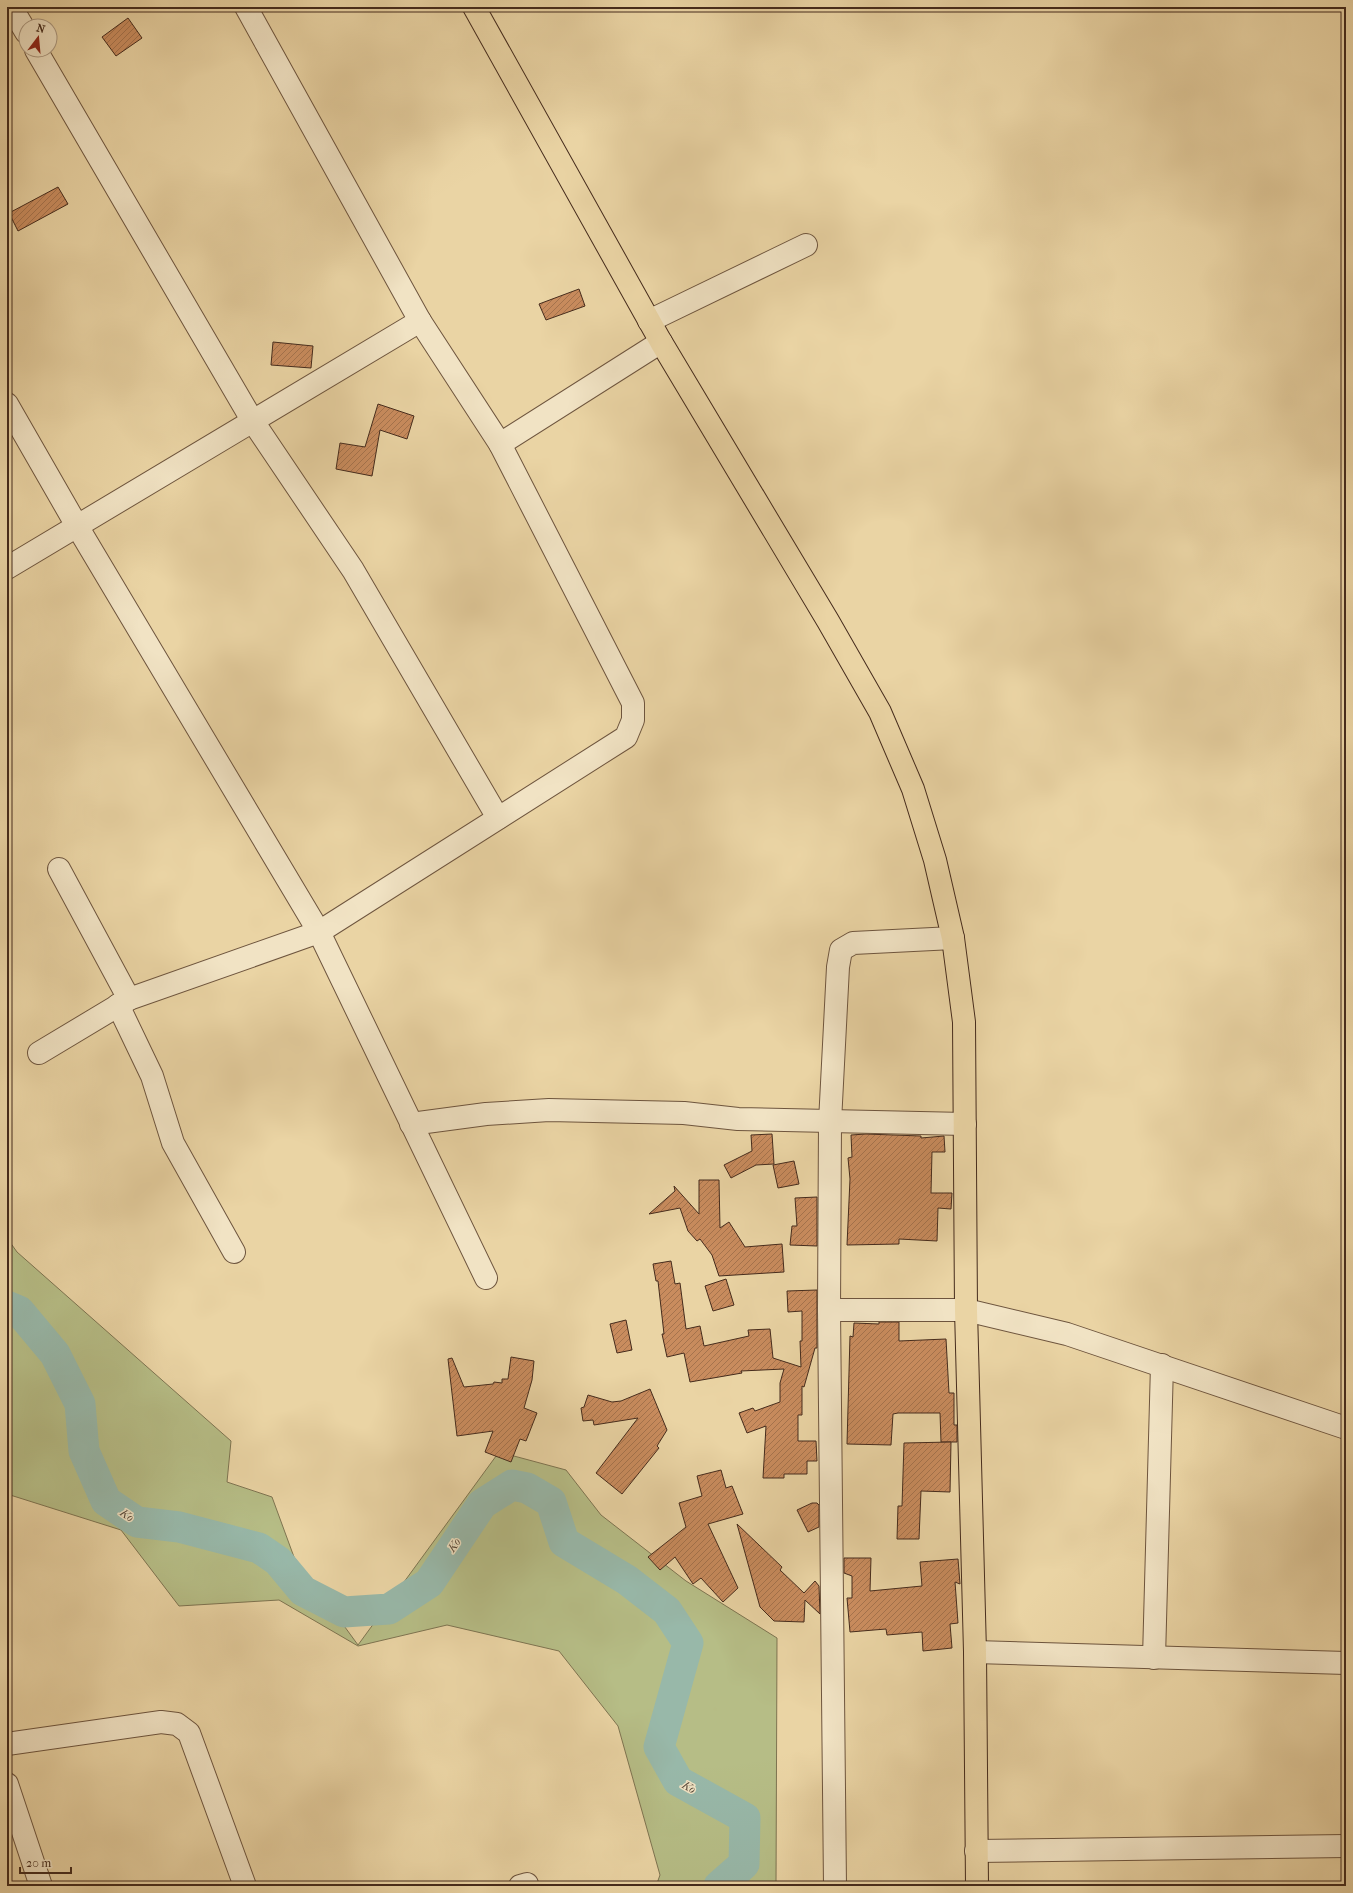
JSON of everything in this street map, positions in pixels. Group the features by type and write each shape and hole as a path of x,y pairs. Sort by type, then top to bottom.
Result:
{"main road":[{"path":"474,7 661,342 828,621 880,712 913,789 935,860 953,938 964,1022 966,1310 975,1652 977,1886"}],"street":[{"path":"7,10 10,7 18,20"},
{"path":"39,1053 124,1002 319,932 626,737 633,720 633,703 500,444 420,321 246,7"},
{"path":"41,58 252,420 353,570 498,818"},
{"path":"649,321 806,245"},
{"path":"7,568 252,420 420,321"},
{"path":"500,444 661,342"},
{"path":"7,404 77,526 319,932 486,1278"},
{"path":"59,869 124,1002 152,1076 173,1143 234,1252"},
{"path":"835,1886 829,1310 830,1122 838,967 841,950 854,943 953,938"},
{"path":"411,1124 486,1114 549,1110 684,1113 738,1119 965,1124"},
{"path":"829,1310 966,1310 1067,1334 1346,1428"},
{"path":"1154,1658 1162,1365"},
{"path":"975,1652 1346,1664"},
{"path":"7,1744 161,1722 177,1724 190,1733 245,1886"},
{"path":"7,1784 41,1886"},
{"path":"976,1851 1346,1846"}],"green space":[{"path":"7,1238 17,1252 231,1441 227,1482 272,1497 294,1557 358,1645 499,1452 566,1470 601,1515 686,1581 777,1638 776,1886 656,1886 660,1875 618,1726 559,1651 447,1625 358,1646 279,1600 179,1606 121,1530 7,1494"}],"building":[{"path":"128,18 142,38 116,56 102,37"},
{"path":"58,187 68,204 18,231 9,213"},
{"path":"579,289 585,306 546,320 539,304"},
{"path":"273,342 313,346 311,368 271,365"},
{"path":"378,404 414,416 407,439 380,430 372,476 336,469 340,443 365,447"},
{"path":"772,1134 774,1164 756,1165 731,1178 724,1165 752,1151 751,1135"},
{"path":"866,1134 921,1136 921,1138 944,1136 945,1152 932,1152 931,1193 952,1193 951,1209 938,1208 937,1241 899,1239 899,1244 847,1245 850,1179 848,1158 852,1157 851,1135"},
{"path":"794,1161 799,1184 778,1188 773,1165"},
{"path":"699,1180 719,1180 720,1228 729,1222 745,1247 782,1244 784,1272 719,1276 712,1255 700,1239 697,1241 688,1231 680,1208 649,1214 675,1191 674,1186 699,1214"},
{"path":"817,1197 817,1246 790,1245 792,1226 797,1226 795,1198"},
{"path":"671,1261 675,1284 680,1283 686,1329 700,1326 704,1346 749,1336 748,1330 770,1329 773,1358 801,1367 800,1341 802,1341 802,1311 788,1312 787,1291 817,1290 817,1348 815,1348 804,1387 802,1386 802,1415 798,1415 798,1441 816,1441 817,1461 807,1461 807,1474 784,1474 784,1478 763,1478 766,1426 747,1433 739,1413 753,1408 755,1411 780,1402 780,1383 784,1369 741,1371 742,1373 690,1382 684,1353 667,1357 662,1334 664,1334 658,1281 656,1281 653,1264"},
{"path":"726,1279 734,1305 713,1311 705,1286"},
{"path":"626,1320 632,1350 617,1353 610,1324"},
{"path":"879,1322 899,1322 899,1341 946,1339 949,1393 954,1393 954,1425 957,1425 957,1442 941,1442 940,1413 898,1413 893,1414 891,1445 847,1444 850,1336 853,1337 854,1323 879,1324"},
{"path":"511,1357 534,1361 532,1380 524,1408 537,1413 526,1441 520,1439 511,1462 485,1452 493,1431 457,1436 448,1359 452,1358 464,1387 493,1384 494,1382 502,1383 502,1379 508,1379"},
{"path":"650,1389 667,1430 657,1446 659,1448 622,1494 596,1473 638,1418 594,1425 593,1420 583,1421 581,1408 584,1407 588,1395 612,1402 621,1401"},
{"path":"951,1442 950,1492 921,1491 919,1539 897,1539 898,1506 902,1506 904,1443"},
{"path":"721,1470 726,1488 732,1486 743,1514 708,1524 738,1588 723,1602 701,1578 693,1584 675,1557 660,1570 648,1557 686,1527 679,1503 702,1496 697,1476"},
{"path":"812,1503 817,1503 819,1505 819,1527 808,1532 797,1510"},
{"path":"737,1524 782,1567 780,1570 804,1593 815,1581 819,1586 820,1614 805,1600 804,1622 774,1621 760,1607"},
{"path":"844,1558 871,1558 870,1591 922,1586 920,1562 958,1559 960,1584 955,1582 958,1623 950,1624 952,1648 923,1651 922,1632 887,1635 886,1629 850,1632 847,1598 852,1598 852,1576 844,1573"}],"waterway":[{"name":"Ko","path":"7,1306 19,1311 55,1354 80,1404 84,1451 106,1501 137,1522 179,1527 259,1548 278,1561 303,1591 344,1612 389,1609 429,1583 482,1504 512,1485 527,1488 551,1502 564,1542 627,1580 667,1611 688,1643 659,1747 678,1781 745,1818 744,1864 719,1886"}]}
